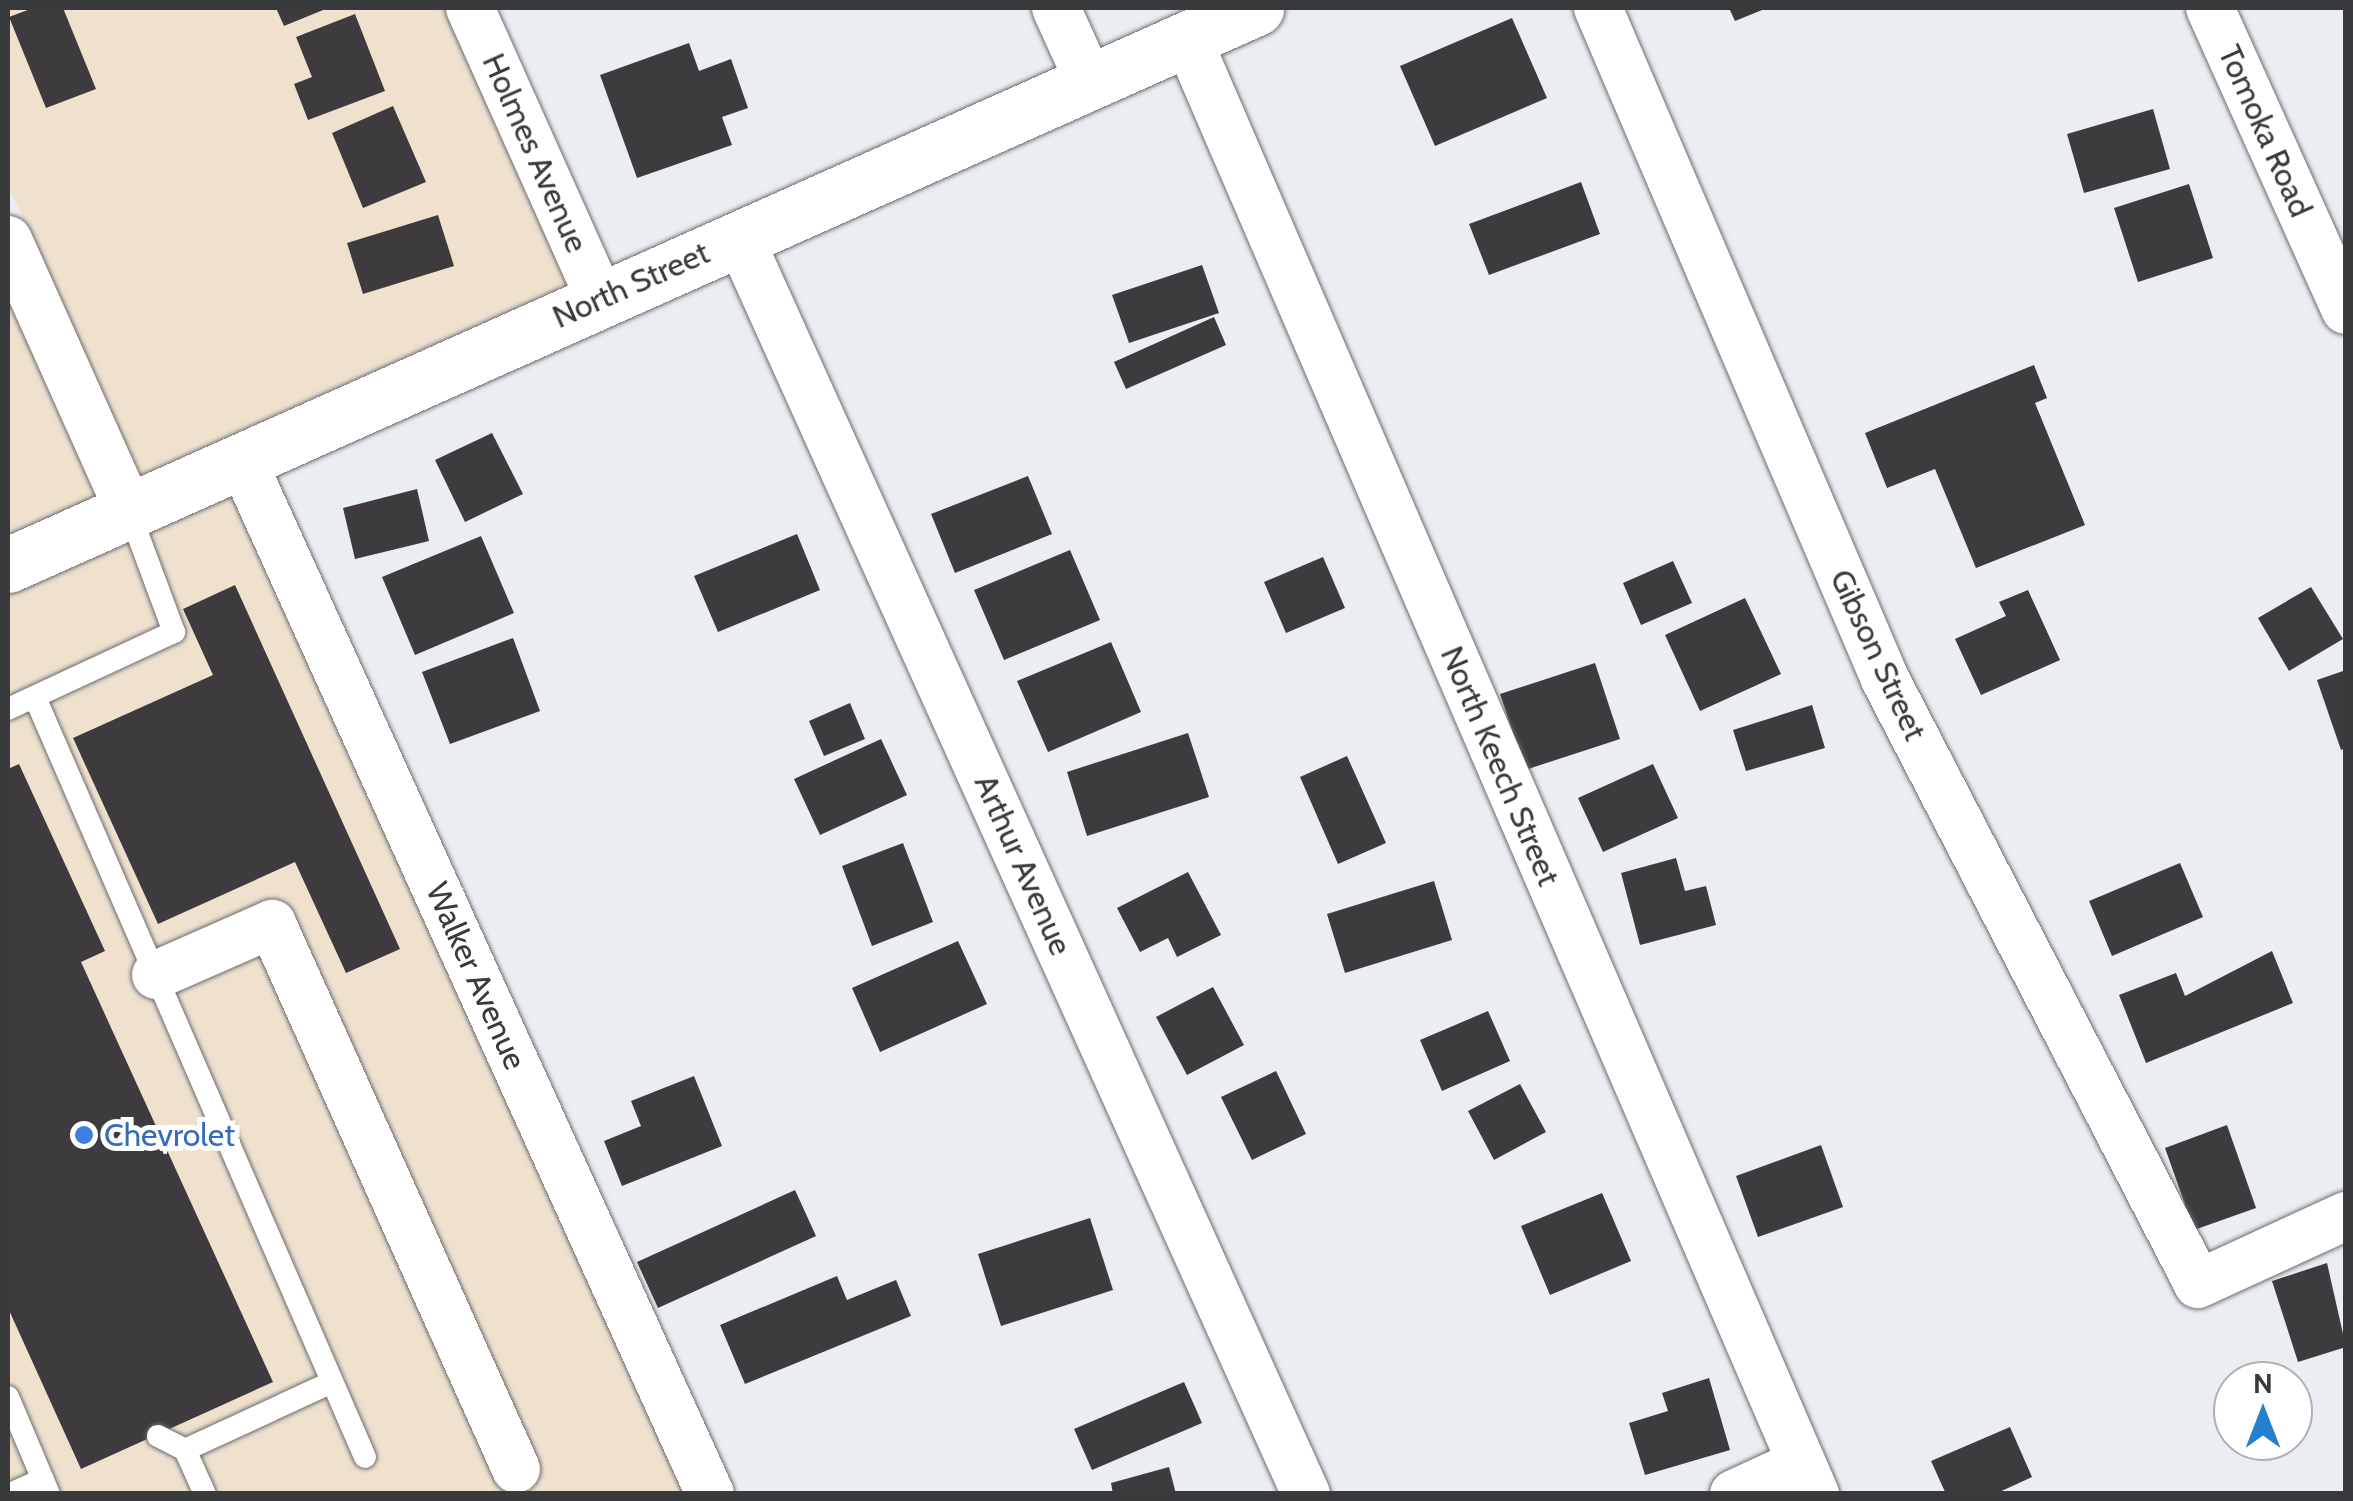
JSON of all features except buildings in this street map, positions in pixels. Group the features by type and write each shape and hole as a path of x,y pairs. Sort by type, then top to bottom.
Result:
{"street":[{"name":"Holmes Avenue","path":"470,8 600,298"},
{"path":"1056,8 1090,82"},
{"name":"North Street","path":"8,565 128,508 1256,8"},
{"name":"Gibson Street","path":"1598,8 1885,679 2198,1284 2346,1216"},
{"name":"Tomoka Road","path":"2210,8 2346,310"},
{"name":"North Keech Street","path":"1187,38 1808,1478"},
{"name":"Arthur Avenue","path":"739,237 1306,1494"},
{"path":"13,266 128,508"},
{"name":"Walker Avenue","path":"241,458 710,1494"},
{"path":"156,975 272,924 513,1481"},
{"path":"1734,1494 1808,1478"}],"lane":[{"path":"9,713 174,632 128,508"},
{"path":"36,702 365,1458"},
{"path":"185,1450 332,1382"},
{"path":"8,1398 46,1486 10,1494"},
{"path":"158,1436 185,1450 205,1494"}],"shaded area":[{"path":"8,8 445,8 569,284 139,476 8,185"},
{"path":"8,297 97,495 8,537"},
{"path":"230,491 685,1493 8,1493 8,593"}],"place":[{"name":"Chevrolet","path":"84,1135"}]}
